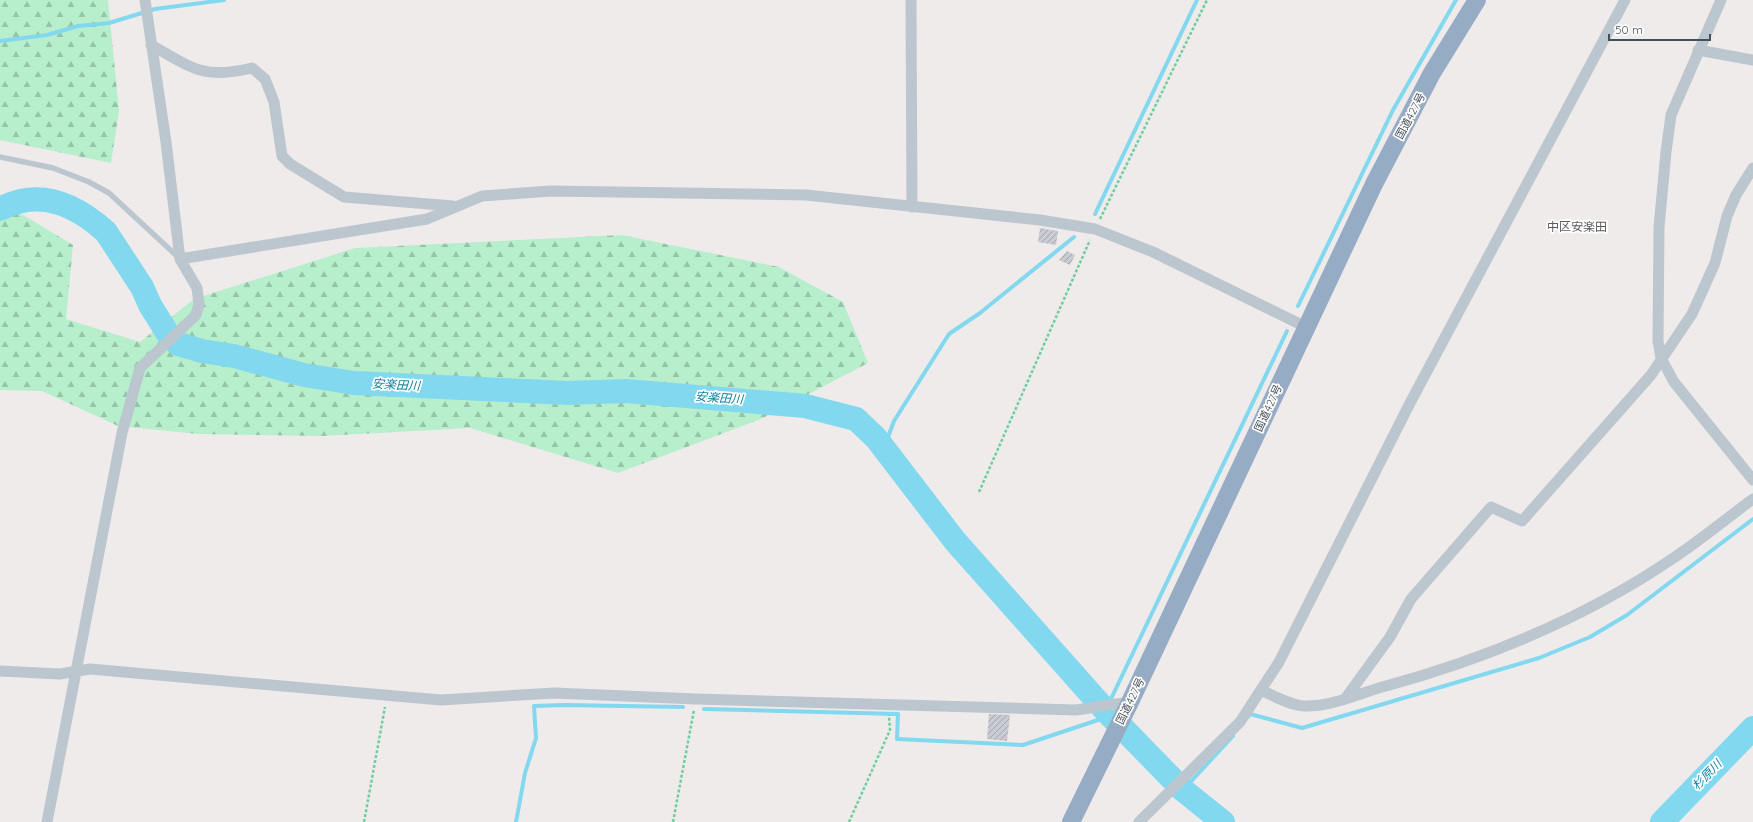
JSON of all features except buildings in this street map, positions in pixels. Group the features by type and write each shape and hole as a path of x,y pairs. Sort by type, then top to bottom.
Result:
{"highway":[{"name":"国道427号","path":"1071,822 1112,739 1121,708 1378,177 1432,73 1478,0"}],"street":[{"path":"47,822 78,671 122,433 140,368 196,315 199,304 197,288 180,259 166,142 145,0"},
{"path":"911,0 912,207"},
{"path":"1139,822 1170,793 1240,722 1279,662 1410,402 1625,0"},
{"path":"1720,0 1671,115 1666,152 1659,235 1658,341 1661,358 1674,382 1753,480"},
{"path":"151,45 196,70 208,74 234,72 252,68 264,79 274,102 282,156 290,164 344,197 455,206"},
{"path":"1698,50 1753,60"},
{"path":"1345,699 1390,637 1411,599 1491,507 1522,521 1651,374 1692,314 1715,263 1727,216 1736,195 1753,168"},
{"path":"180,259 427,219 482,196 550,191 806,196 1040,220 1095,229 1153,252 1306,327"},
{"path":"1261,690 1304,706 1327,705 1431,674 1495,652 1559,623 1629,586 1675,557 1753,499"},
{"path":"0,671 60,674 90,669 441,700 554,693 696,699 1076,710 1095,707 1121,708"}],"lane":[{"path":"0,157 53,168 89,182 109,193 180,259"}],"path":[{"path":"979,492 1095,229 1207,0"},
{"path":"364,822 388,695"},
{"path":"673,822 696,699"},
{"path":"849,822 890,730 889,717"}],"green space":[{"path":"0,0 108,0 119,111 111,163 0,140"},
{"path":"0,201 73,245 66,319 140,342 194,299 355,248 622,235 779,267 843,302 868,363 761,419 618,473 470,428 322,436 198,434 118,426 42,391 0,390"}],"waterway":[{"path":"0,41 47,35 78,26 109,23 155,9 224,0"},
{"path":"1095,214 1197,0"},
{"path":"1298,306 1393,110 1456,0"},
{"name":"安楽田川","path":"0,209 14,203 29,200 43,200 56,202 69,207 94,222 106,232 142,287 150,305 168,334 178,344 202,351 234,356 304,375 354,383 568,393 626,391 805,406 856,419 876,438 955,541 1106,711 1183,790 1223,822"},
{"path":"884,448 894,421 949,334 980,313 1074,237"},
{"path":"1109,703 1287,331"},
{"path":"1248,717 1250,714 1302,728 1539,658 1590,637 1627,615 1753,519"},
{"path":"516,822 525,773 536,738 534,706 564,705 683,707"},
{"path":"704,709 898,714 897,739 1023,745 1110,716"},
{"name":"杉原川","path":"1662,822 1753,728"},
{"path":"1183,790 1233,736"}],"district":[{"name":"中区安楽田","path":"1577,227"}]}
